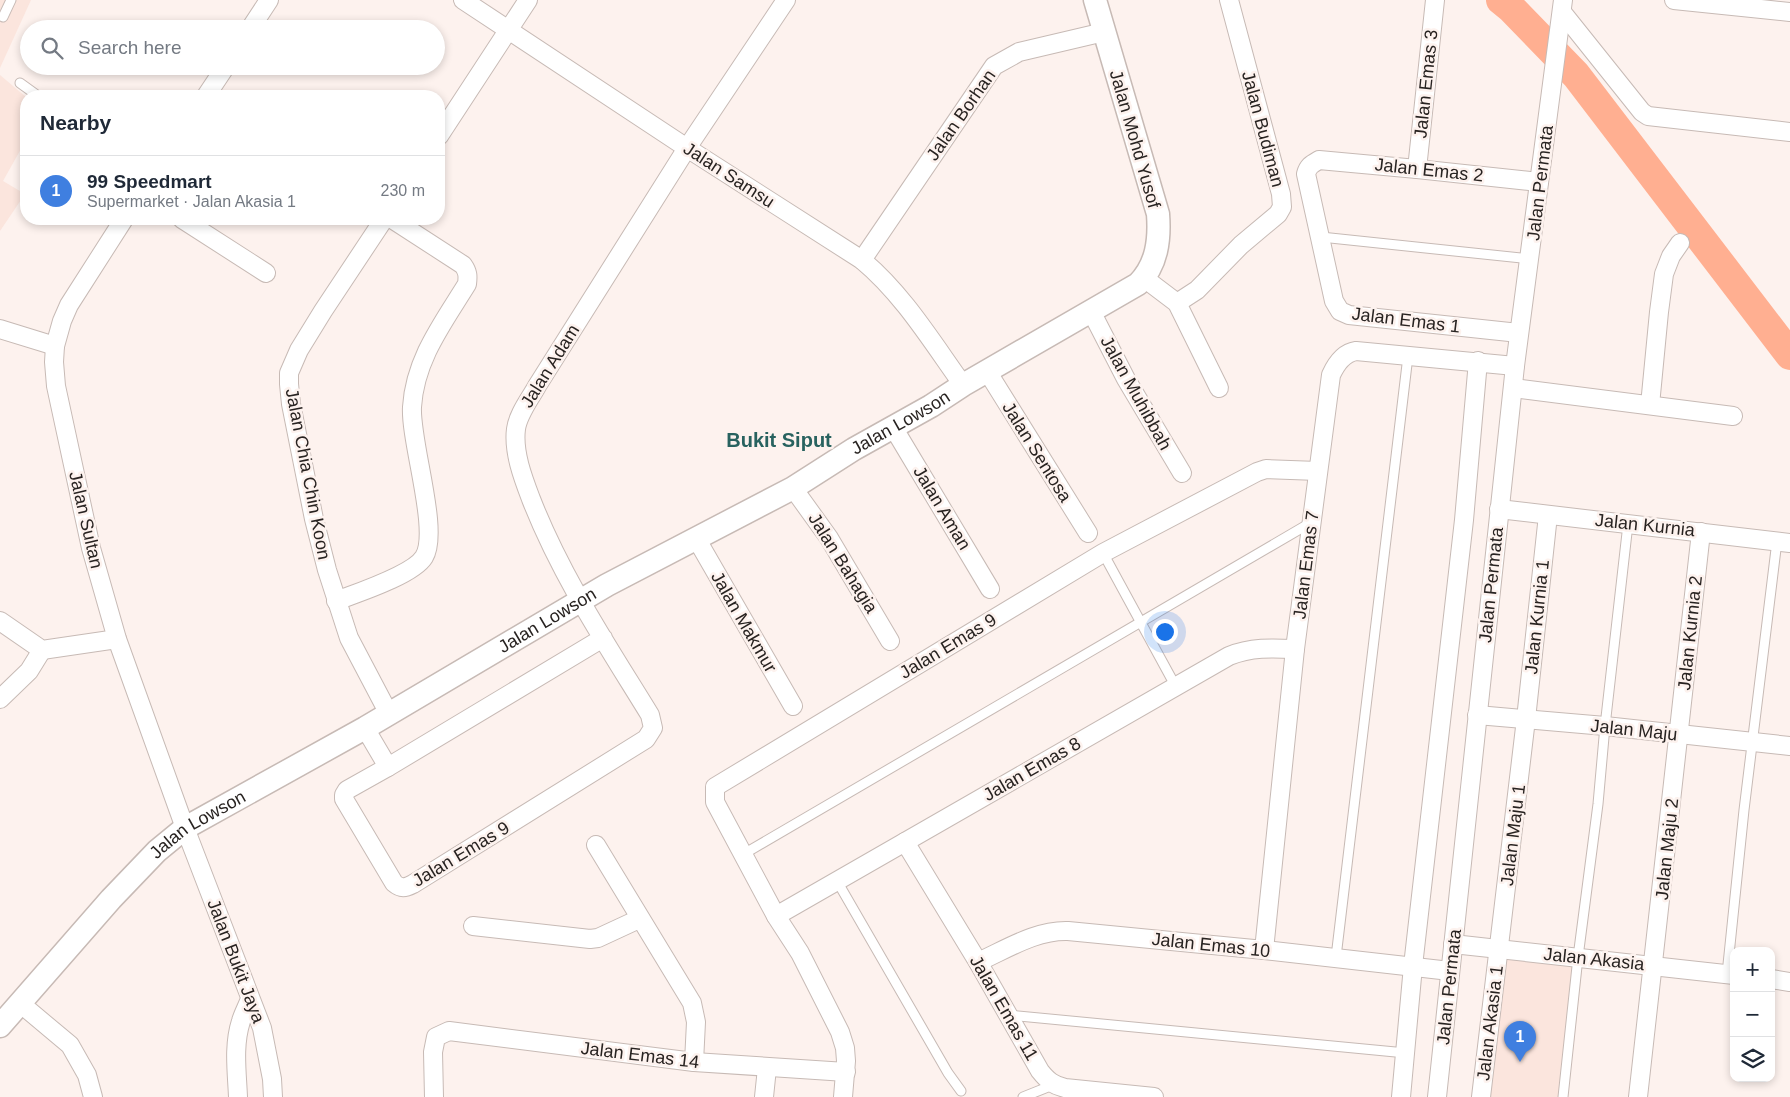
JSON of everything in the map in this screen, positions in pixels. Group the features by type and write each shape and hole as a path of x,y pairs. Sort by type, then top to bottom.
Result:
{"street":[{"path":"256,20 269,0"},
{"name":"Jalan Samsu","path":"463,0 687,148 862,260 879,274 898,295 963,385"},
{"path":"445,127 528,0"},
{"name":"Jalan Adam","path":"581,601 542,528 523,479 517,452 516,427 537,386 687,148 786,0"},
{"name":"Jalan Mohd Yusof","path":"1095,0 1158,214 1157,249 1154,260 1144,278"},
{"name":"Jalan Budiman","path":"1177,304 1197,290 1241,245 1278,214 1282,207 1281,194 1229,0"},
{"name":"Jalan Emas 3","path":"1417,168 1434,0"},
{"path":"1674,0 1790,12"},
{"path":"1562,6 1642,112 1648,116 1678,121 1790,132"},
{"name":"Jalan Permata","path":"1437,1097 1512,388 1562,6"},
{"name":"Jalan Borhan","path":"862,260 994,66 1019,52 1104,32"},
{"path":"210,90 220,75"},
{"name":"Jalan Emas 2","path":"1319,160 1417,168 1539,182"},
{"name":"Jalan Emas 1","path":"1319,160 1311,164 1306,174 1334,301 1340,311 1349,316 1519,333"},
{"name":"Jalan Sultan","path":"120,225 69,305 59,327 54,362 56,386 91,548 117,639 185,828"},
{"path":"191,225 266,273"},
{"name":"Jalan Chia Chin Koon","path":"380,225 322,311 299,350 289,373 291,404 314,519 336,601 349,638 389,714"},
{"path":"336,601 376,586 418,564 424,558 427,550 429,531 412,409 414,392 423,358 433,338 467,284 468,271 463,265 401,225"},
{"path":"1650,405 1664,274 1671,256 1680,243"},
{"path":"1144,278 1177,304 1219,388"},
{"name":"Jalan Lowson","path":"0,1026 111,899 157,851 185,828 365,728 644,565 793,488 963,385 1138,284 1144,278"},
{"name":"Jalan Muhibbah","path":"1091,311 1126,378 1182,474"},
{"path":"0,329 55,346"},
{"name":"Jalan Emas 7","path":"1264,950 1295,649 1331,375 1336,364 1349,352 1478,361 1515,366"},
{"path":"1401,1097 1413,966 1464,520 1478,361"},
{"name":"Jalan Sentosa","path":"987,371 1088,534"},
{"path":"1512,388 1733,416"},
{"name":"Jalan Aman","path":"894,427 990,589"},
{"name":"Jalan Emas 9","path":"843,1097 846,1072 845,1048 840,1032 800,953 776,916 742,855 715,802 715,787 1104,553 1257,472 1271,469 1318,471"},
{"name":"Jalan Bahagia","path":"793,488 838,551 890,641"},
{"name":"Jalan Kurnia","path":"1499,509 1783,542"},
{"name":"Jalan Kurnia 1","path":"1526,719 1548,515"},
{"name":"Jalan Kurnia 2","path":"1680,734 1701,532"},
{"name":"Jalan Makmur","path":"696,538 793,706"},
{"name":"Jalan Emas 9","path":"581,601 650,715 653,728 646,739 405,888 399,887 394,883 344,799 347,790 603,638"},
{"path":"0,621 42,650 117,639"},
{"name":"Jalan Emas 8","path":"776,916 1206,668 1242,651 1267,648 1295,649"},
{"path":"0,699 28,671 42,650"},
{"name":"Jalan Maju","path":"1477,715 1605,726 1790,746"},
{"name":"Jalan Maju 1","path":"1499,950 1526,719"},
{"path":"365,728 388,767"},
{"name":"Jalan Maju 2","path":"1638,1097 1680,734"},
{"name":"Jalan Bukit Jaya","path":"185,828 262,1028 272,1079 273,1097"},
{"name":"Jalan Emas 11","path":"905,842 978,962 1040,1072 1053,1085"},
{"path":"596,845 692,1003 696,1022 694,1062"},
{"path":"473,926 590,939 598,938 640,919"},
{"name":"Jalan Emas 10","path":"978,962 1032,937 1053,931 1264,950 1450,971"},
{"name":"Jalan Akasia","path":"1454,944 1730,974"},
{"name":"Jalan Akasia 1","path":"1481,1097 1499,950"},
{"path":"1775,980 1790,982"},
{"path":"235,1094 237,1037 240,1022 250,999"},
{"path":"20,1004 70,1045 87,1075 94,1097"},
{"name":"Jalan Emas 14","path":"434,1097 433,1052 436,1038 449,1031 694,1062 846,1072"},
{"path":"764,1097 767,1068"},
{"path":"1053,1085 1065,1088 1154,1097"}],"lane":[{"path":"3,17 10,0"},
{"path":"20,83 30,90"},
{"path":"1321,237 1530,259"},
{"path":"1336,958 1408,356"},
{"path":"742,855 1312,522"},
{"path":"1563,1097 1578,957 1598,804 1628,524"},
{"path":"1732,947 1744,810 1783,542"},
{"path":"1104,553 1176,687"},
{"path":"837,882 948,1073 961,1091"},
{"path":"1008,1015 1406,1053"},
{"path":"1023,1097 1053,1085"}],"shaded area":[{"path":"0,0 31,0 22,20 20,20 20,24 0,68"},
{"path":"0,75 20,92 20,151 3,181 20,191 20,201 0,231"},
{"path":"1493,943 1584,952 1568,1097 1475,1097"}],"waterway":[{"path":"1501,0 1576,75 1790,355"}],"place":[{"name":"99 Speedmart","path":"1520,1062"}],"district":[{"name":"Bukit Siput","path":"779,440"}]}
